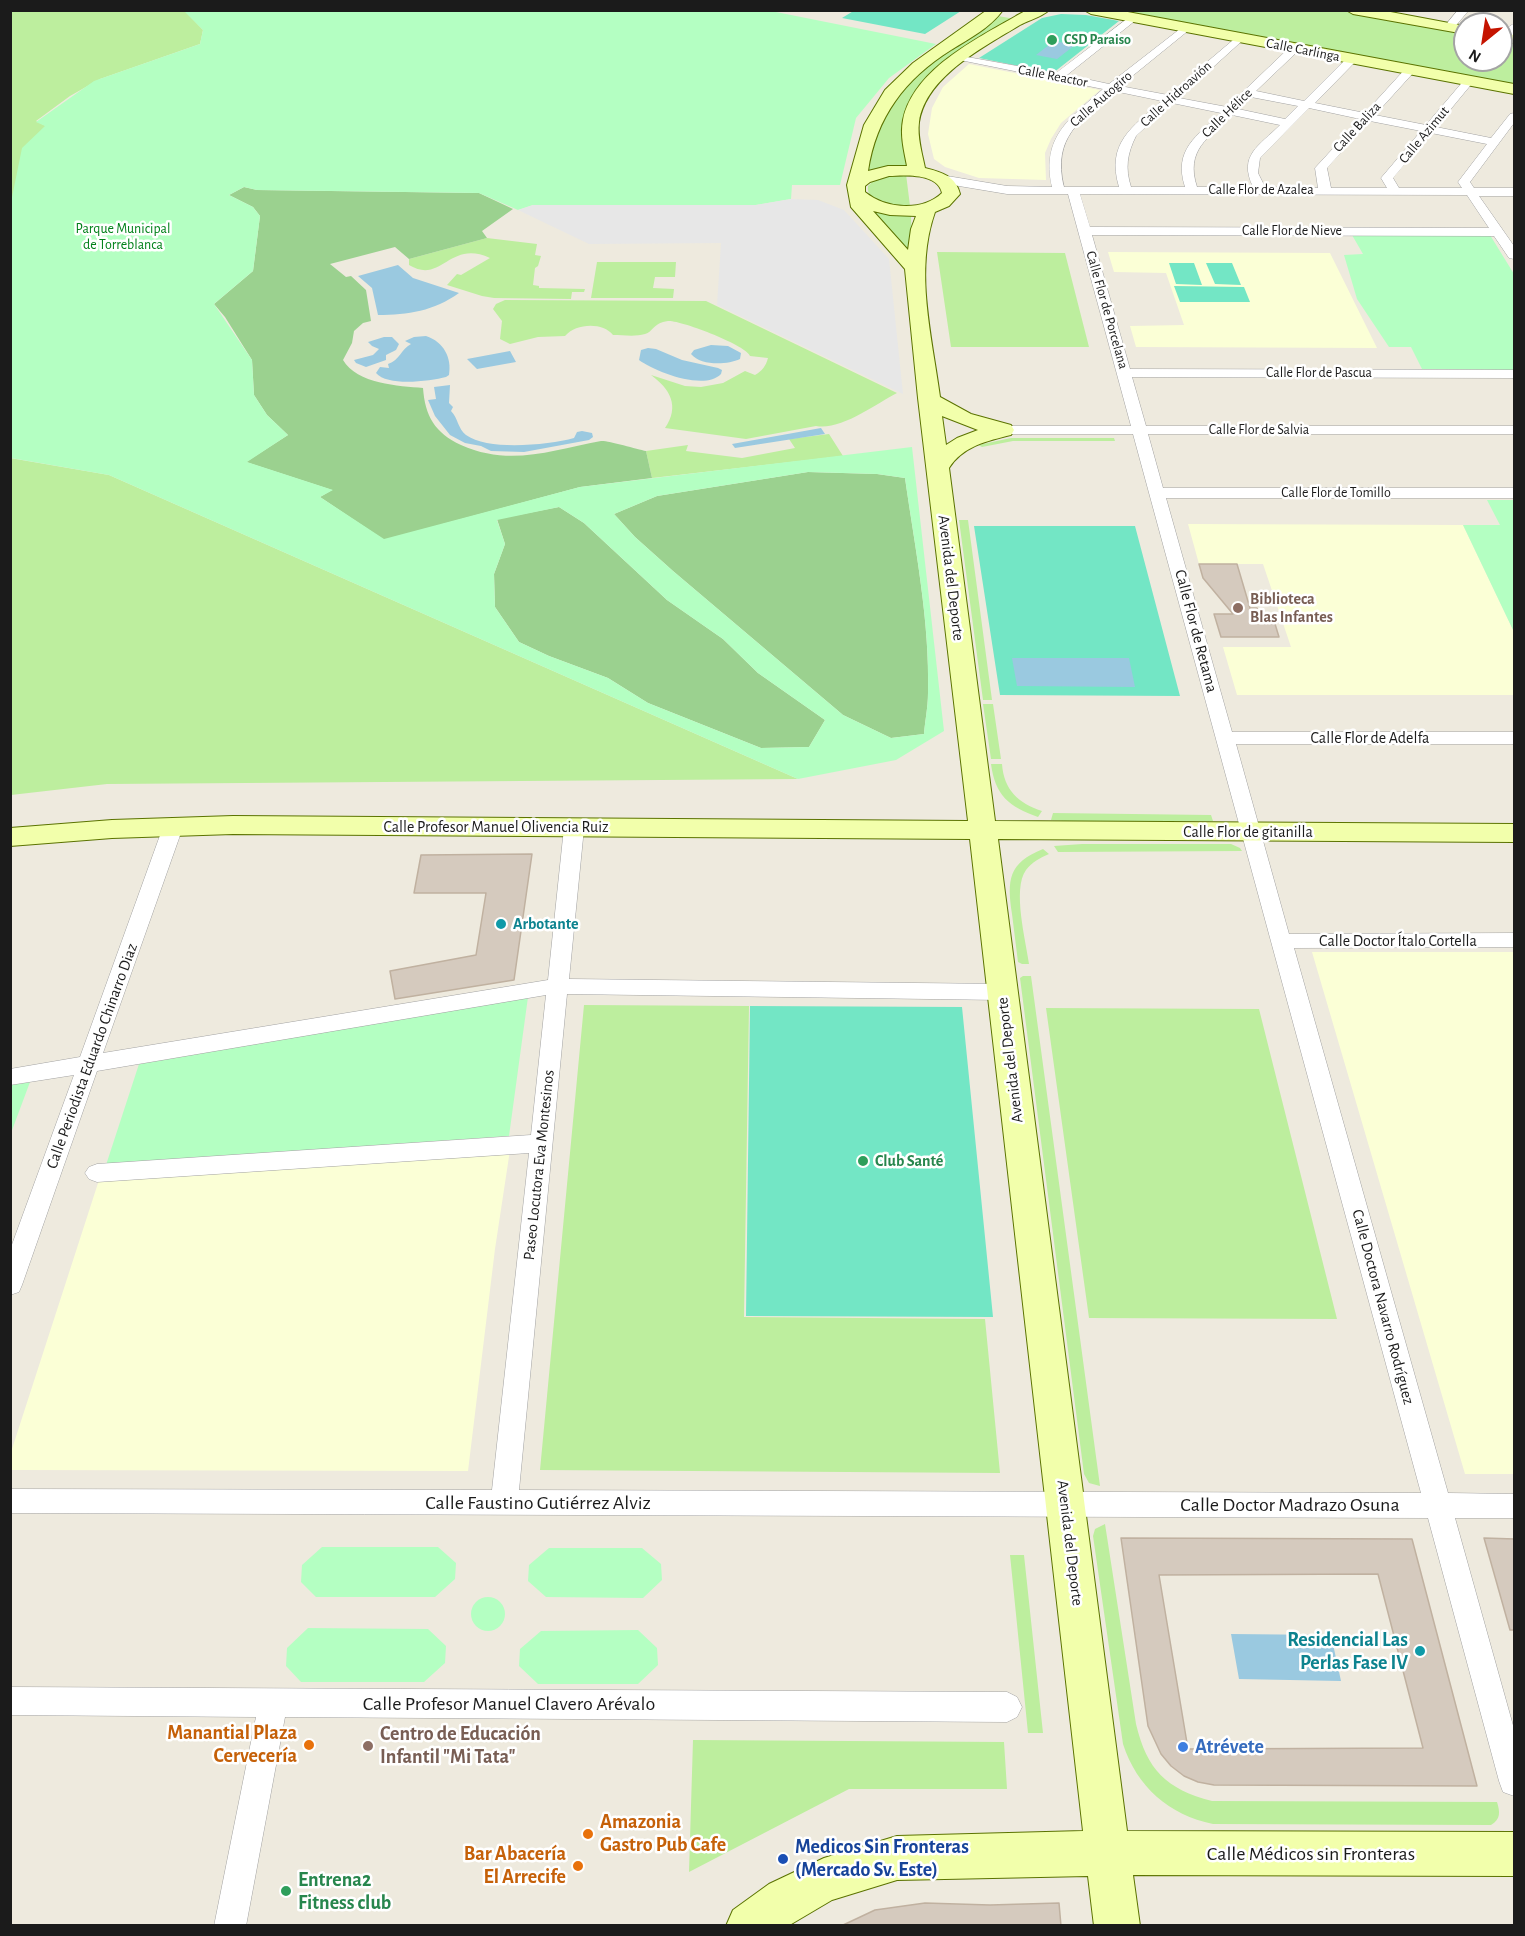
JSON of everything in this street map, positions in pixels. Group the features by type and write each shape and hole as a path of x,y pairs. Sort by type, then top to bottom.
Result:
{"street":[{"path":"914,268 861,207 858,189 860,162 871,122 890,94 911,72 982,24 996,10"},
{"path":"917,172 911,138 911,121 916,104 938,74 960,57 1023,18 1042,10"},
{"name":"Calle Carlinga","path":"1091,10 1515,89"},
{"path":"1353,10 1395,14 1453,28"},
{"path":"1449,27 1464,10"},
{"path":"1058,77 1132,18"},
{"name":"Calle Autogiro","path":"1059,190 1054,168 1057,143 1073,122 1185,28"},
{"name":"Calle Hidroavión","path":"1126,190 1119,171 1121,153 1131,134 1239,38"},
{"name":"Calle Hélice","path":"1192,190 1187,175 1187,161 1192,147 1295,48"},
{"name":"Calle Reactor","path":"960,57 1288,123"},
{"path":"1260,190 1251,173 1254,157 1352,59"},
{"name":"Calle Baliza","path":"1325,190 1320,173 1321,168 1410,70"},
{"name":"Calle Azimut","path":"1394,190 1388,178 1469,81"},
{"path":"1248,93 1495,142"},
{"path":"1515,116 1464,182 1515,255"},
{"path":"858,189 874,174 888,171 917,172 941,179 1007,190"},
{"path":"941,179 958,198"},
{"path":"858,189 866,202 885,208 909,210 928,208 958,198 1007,190"},
{"name":"Calle Flor de Azalea","path":"1007,190 1515,192"},
{"name":"Calle Flor de Porcelana","path":"1073,190 1140,430"},
{"name":"Avenida del Deporte","path":"928,208 920,229 914,268 928,398 1117,1926"},
{"name":"Calle Flor de Nieve","path":"1085,231 1499,232"},
{"name":"Calle Flor de Pascua","path":"1124,373 1515,374"},
{"path":"928,398 950,414 1003,430"},
{"path":"937,470 945,454 972,438 1003,430"},
{"name":"Calle Flor de Salvia","path":"1003,430 1515,430"},
{"name":"Calle Flor de Retama","path":"1140,430 1251,832"},
{"name":"Calle Flor de Tomillo","path":"1157,493 1515,493"},
{"name":"Calle Flor de Adelfa","path":"1225,738 1515,738"},
{"name":"Calle Profesor Manuel Olivencia Ruiz","path":"10,837 244,825 982,830"},
{"name":"Calle Periodista Eduardo Chinarro Diaz","path":"10,1285 173,827"},
{"name":"Paseo Locutora Eva Montesinos","path":"504,1503 574,828"},
{"name":"Calle Flor de gitanilla","path":"982,830 1515,833"},
{"name":"Calle Doctora Navarro Rodríguez","path":"1251,832 1515,1781"},
{"name":"Calle Doctor Ítalo Cortella","path":"1281,940 1515,940"},
{"path":"10,1077 557,986 1002,992"},
{"path":"97,1173 541,1143"},
{"name":"Calle Faustino Gutiérrez Alviz","path":"10,1501 1065,1506"},
{"name":"Calle Doctor Madrazo Osuna","path":"1065,1506 1515,1506"},
{"name":"Calle Profesor Manuel Clavero Arévalo","path":"10,1701 1007,1707"},
{"path":"230,1926 273,1703"},
{"name":"Calle Médicos sin Fronteras","path":"749,1926 785,1900 824,1880 897,1858 1108,1853 1515,1854"}],"shaded area":[{"path":"969,64 1100,90 1061,123 1051,139 1045,153 1046,180 979,178 945,167 934,159 928,134 932,108 943,87"},
{"path":"791,199 818,200 844,210 889,259 903,394 717,305 721,243 589,244 518,210 533,205 756,205"},
{"path":"1108,252 1330,253 1377,348 1136,347 1130,326 1184,325 1166,273 1114,272"},
{"path":"1188,524 1463,525 1514,632 1514,695 1237,695 1223,647 1291,647 1263,564 1199,564"},
{"path":"1312,952 1514,952 1514,1474 1465,1474"},
{"path":"510,1150 495,1249 468,1471 11,1470 11,1452 99,1180"}],"green space":[{"path":"184,10 203,30 200,44 100,79 70,96 36,121 46,126 11,207 11,11"},
{"name":"Parque Municipal de Torreblanca","path":"766,10 936,44 889,78 856,118 840,185 792,185 791,199 756,205 533,205 518,210 479,193 257,190 244,187 229,195 253,207 260,216 253,271 214,304 252,360 254,395 267,415 288,435 247,462 333,490 320,497 384,539 580,487 912,447 944,731 896,760 798,779 109,475 11,458 10,207 22,148 45,126 36,122 94,81 200,44 203,30 184,11","holes":["808,472 877,474 905,478 927,639 928,698 924,734 891,738 843,715 673,571 635,537 614,514 657,496","559,507 584,523 667,600 723,639 758,673 825,720 809,747 761,748 648,703 608,678 519,642 495,607 494,574 505,544 497,520"]},
{"path":"855,10 961,11 925,34 842,18"},
{"path":"1114,11 1344,11 1453,30 1453,72 1513,72 1513,41 1514,87 1124,15"},
{"name":"CSD Paraiso","path":"1061,14 1086,15 1119,21 1053,73 979,58 1042,18"},
{"path":"998,16 1015,19 919,87 909,166 868,170 880,120 917,73"},
{"path":"906,174 910,206 877,201 868,192 868,186 877,177"},
{"path":"244,187 257,190 479,193 513,209 482,231 487,238 409,259 395,247 330,264 346,277 351,276 366,290 371,321 363,323 354,331 352,343 343,360 349,368 368,379 391,385 423,388 426,407 438,429 452,440 479,452 514,456 531,455 601,441 609,442 646,451 652,478 580,487 384,540 320,497 332,490 246,462 288,435 267,415 254,395 252,360 225,317 214,304 253,271 260,216 253,207 229,195"},
{"path":"867,209 911,215 912,250 909,251"},
{"path":"1352,235 1490,235 1514,274 1514,370 1422,369 1411,347 1389,347 1357,299 1344,255 1363,254"},
{"path":"487,238 537,244 535,255 541,256 535,268 533,285 539,288 585,289 584,292 572,292 571,299 494,298 447,285 457,274 461,275 490,258 476,254 455,257 430,270 420,270 409,265 409,259"},
{"path":"937,252 1065,253 1089,347 951,347"},
{"path":"597,262 676,262 675,277 655,277 653,288 674,289 673,298 591,298"},
{"path":"1169,263 1194,263 1202,285 1176,284"},
{"path":"1206,263 1232,263 1241,285 1215,284"},
{"path":"1174,286 1244,287 1250,302 1180,302"},
{"path":"505,300 706,301 897,393 847,421 746,439 665,428 672,412 671,398 658,380 651,375 685,386 701,387 723,383 745,371 755,375 760,372 768,358 750,356 738,346 713,334 668,321 641,335 613,335 603,328 589,326 576,329 565,336 538,337 510,344 500,339 502,321 493,309 496,304"},
{"path":"829,434 843,456 652,478 646,451 688,445 686,451 742,458 795,448 789,439"},
{"path":"1011,438 1114,438 1115,441 1013,441 982,447 978,445"},
{"path":"10,458 109,475 798,779 107,784 11,795"},
{"path":"808,472 877,474 905,478 927,639 928,698 924,734 891,738 843,715 673,571 635,537 614,514 657,496"},
{"path":"1487,500 1514,500 1514,632 1463,525 1500,525"},
{"path":"559,507 584,523 667,600 723,639 758,673 825,720 809,747 761,748 648,703 608,678 519,642 495,607 494,574 505,544 497,519"},
{"path":"959,520 968,520 992,700 983,700"},
{"path":"974,526 1135,526 1180,696 1000,695"},
{"path":"983,704 993,704 1001,759 991,759"},
{"path":"991,764 1002,764 1009,788 1026,804 1042,811 1038,817 1019,809 1005,798 996,784"},
{"path":"1053,813 1211,815 1213,821 1065,821 1051,820"},
{"path":"1231,844 1242,851 1058,852 1054,846"},
{"path":"1043,849 1049,854 1026,870 1020,889 1029,964 1022,964 1018,962 1010,902 1010,882 1016,867 1023,860"},
{"path":"1031,976 1100,1486 1089,1483 1084,1474 1020,978"},
{"path":"528,997 509,1136 106,1165 139,1064"},
{"path":"584,1005 749,1006 744,1317 985,1319 1000,1473 540,1470"},
{"name":"Club Santé","path":"750,1006 962,1007 993,1317 746,1316"},
{"path":"1046,1008 1259,1009 1337,1319 1089,1318"},
{"path":"30,1082 11,1133 11,1085"},
{"path":"1105,1524 1136,1724 1146,1754 1161,1775 1171,1783 1182,1790 1212,1801 1497,1802 1499,1812 1497,1820 1491,1825 1213,1824 1182,1814 1157,1797 1137,1773 1123,1744 1093,1536 1095,1529"},
{"path":"322,1547 438,1547 456,1563 455,1579 435,1597 316,1597 301,1582 302,1565"},
{"path":"549,1548 642,1548 661,1564 662,1580 643,1598 546,1597 528,1581 529,1565"},
{"path":"1010,1555 1024,1555 1043,1733 1028,1733"},
{"path":"488,1597 500,1602 505,1614 500,1626 488,1631 476,1626 471,1614 476,1602"},
{"path":"308,1628 428,1629 446,1646 445,1663 424,1682 301,1682 286,1666 287,1648"},
{"path":"638,1630 657,1648 658,1665 638,1684 538,1684 519,1666 520,1649 541,1631"},
{"path":"693,1740 1004,1742 1007,1789 849,1789 689,1872"}],"water":[{"path":"1054,41 1075,45 1057,59 1036,55"},
{"path":"398,265 413,278 459,293 440,304 420,311 378,315 372,288 358,276"},
{"path":"426,336 438,342 445,351 450,369 449,375 410,382 390,380 376,373 380,367 389,368 388,364 411,344 405,341 414,337"},
{"path":"392,337 399,344 396,350 386,355 386,360 366,367 356,363 354,360 373,355 379,349 368,342"},
{"path":"711,345 728,346 741,353 740,359 714,363 701,361 691,354 694,350"},
{"path":"648,348 682,360 718,368 722,370 721,374 714,379 704,381 680,378 656,370 639,360 641,350"},
{"path":"510,351 516,362 477,369 467,359"},
{"path":"450,385 449,403 453,407 451,411 463,433 476,440 503,445 549,443 574,438 577,432 582,431 592,433 593,437 589,440 524,452 491,451 481,446 465,443 450,435 435,416 428,400 436,399 434,387"},
{"path":"821,428 825,434 735,448 732,444"},
{"path":"1012,658 1129,658 1135,687 1017,686"},
{"path":"1231,1634 1331,1635 1341,1681 1239,1679"}],"building":[{"path":"1199,564 1237,564 1250,608 1257,608 1259,614 1272,614 1279,637 1221,637 1214,614 1233,614 1203,578"},
{"name":"Arbotante","path":"532,854 514,980 395,999 390,971 476,955 486,893 414,893 421,855"},
{"name":"Residencial Las Perlas Fase IV","path":"1121,1538 1412,1539 1477,1786 1214,1785 1184,1776 1171,1766 1161,1754 1148,1726","holes":["1378,1574 1423,1748 1188,1749 1159,1575"]},
{"path":"1484,1538 1515,1539 1515,1630 1510,1630"},
{"path":"925,1903 990,1905 1059,1903 1061,1926 841,1926 875,1910"}],"place":[{"name":"CSD Paraiso","path":"1052,40"},
{"name":"Biblioteca Blas Infantes","path":"1238,608"},
{"name":"Arbotante","path":"501,924"},
{"name":"Club Santé","path":"863,1161"},
{"name":"Residencial Las Perlas Fase IV","path":"1420,1651"},
{"name":"Manantial Plaza Cervecería","path":"309,1745"},
{"name":"Centro de Educación Infantil \"Mi Tata\"","path":"368,1746"},
{"name":"Atrévete","path":"1183,1747"},
{"name":"Amazonia Gastro Pub Cafe","path":"588,1834"},
{"name":"Medicos Sin Fronteras (Mercado Sv. Este)","path":"783,1859"},
{"name":"Bar Abacería El Arrecife","path":"578,1866"},
{"name":"Entrena2 Fitness club","path":"286,1891"}]}
